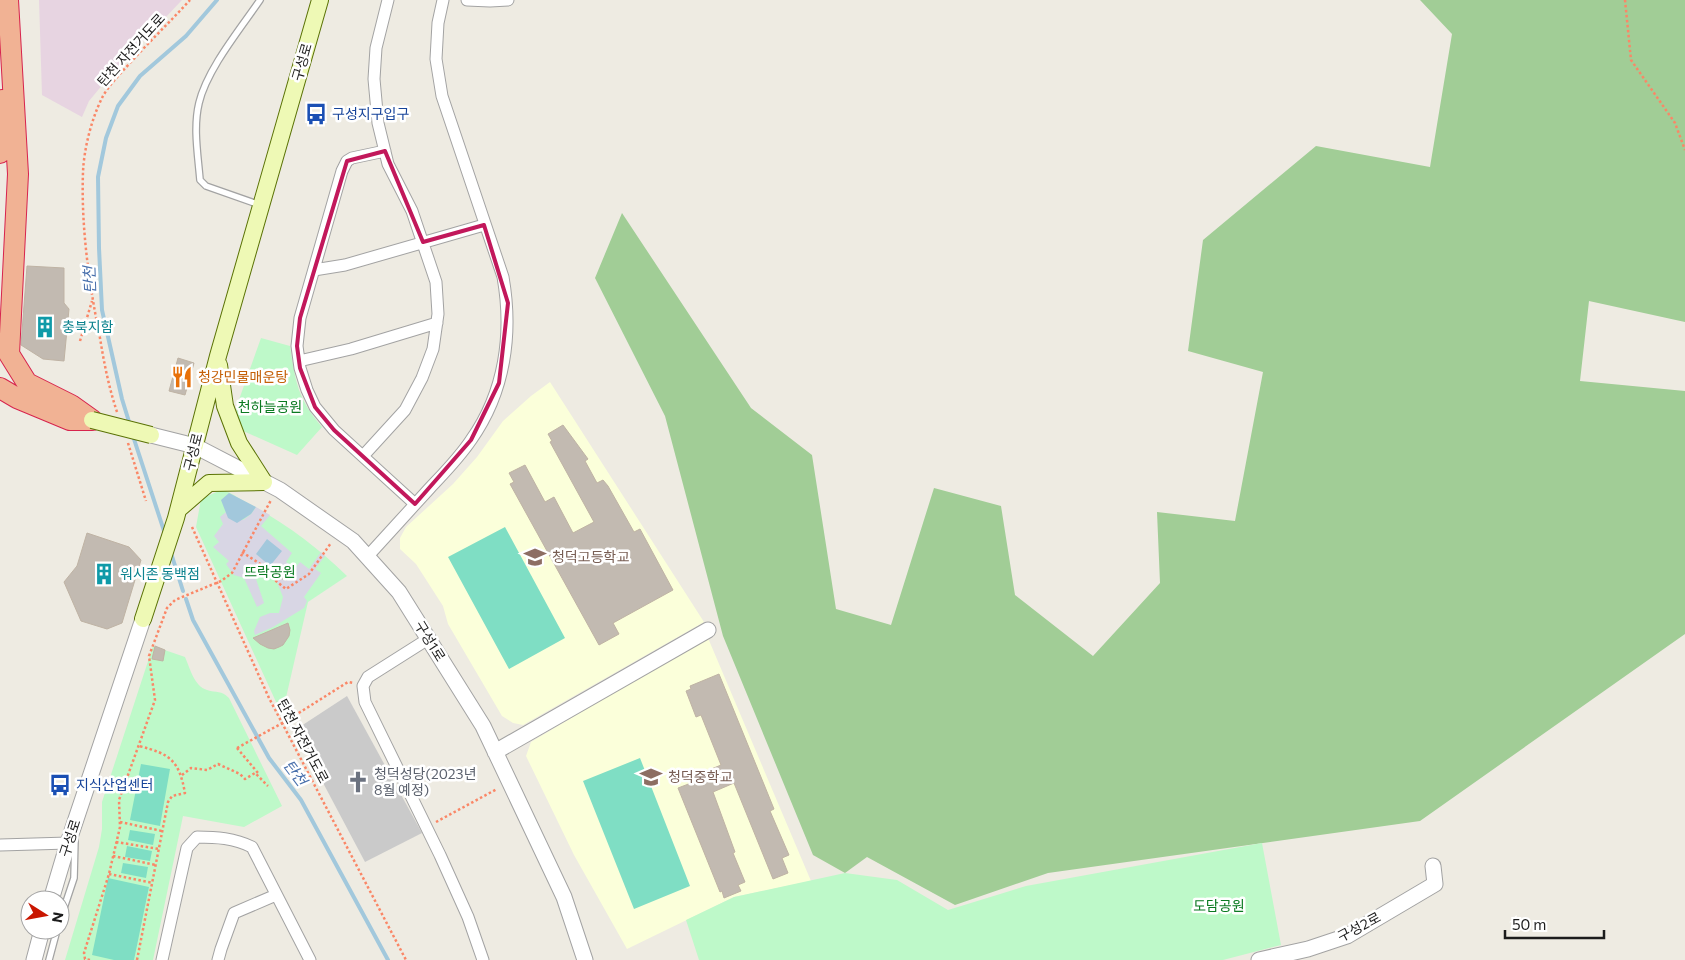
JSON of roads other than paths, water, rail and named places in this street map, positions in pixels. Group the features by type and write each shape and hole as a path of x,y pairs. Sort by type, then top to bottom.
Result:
{"highway":[{"path":"0,154 7,0"},
{"path":"7,0 18,174 9,354 27,383 72,405 92,420"},
{"path":"0,388 17,398 70,420 92,420"}],"main road":[{"name":"구성로","path":"143,618 178,514 218,356 320,0"},
{"path":"218,356 225,406 239,443 271,485"},
{"path":"92,420 151,435"},
{"path":"178,514 209,483 271,485"}],"street":[{"path":"363,456 404,410 414,394 433,349 438,314 436,282 412,211 388,164 378,123 374,79 376,48 388,0"},
{"path":"367,557 471,440 487,413 499,384 507,339 508,303 503,277 442,96 436,59 438,23 443,0"},
{"path":"467,0 508,0"},
{"path":"385,151 352,158 347,161 342,171 300,318 297,346 307,390 315,408 334,430 415,504"},
{"path":"314,270 345,265 484,225"},
{"path":"299,361 351,349 437,323"},
{"name":"구성1로","path":"151,435 195,446 271,485 353,541 399,592 483,726 564,897 585,960"},
{"name":"구성로","path":"54,890 143,618"},
{"path":"495,752 708,630"},
{"path":"428,639 368,678 363,686 365,702 468,918 483,960"},
{"path":"162,960 187,848 196,837 224,838 240,841 252,847 310,960"},
{"path":"0,845 68,843"},
{"name":"구성2로","path":"1259,960 1308,949 1347,936 1435,884 1433,866"},
{"path":"218,960 234,913 276,895"},
{"path":"34,957 39,940"}],"lane":[{"path":"260,0 211,74 199,102 196,133 200,180 206,186 261,205"},
{"path":"70,890 74,878 76,820"},
{"path":"49,960 54,940"}],"water":[{"path":"229,493 256,507 251,514 237,523 228,518 221,500"},
{"path":"267,539 282,551 270,566 256,554"}],"waterway":[{"name":"탄천","path":"130,425 122,399 102,310 98,177 106,138 118,106 140,76 186,36 217,0"},
{"name":"탄천","path":"133,436 165,534"},
{"name":"탄천","path":"171,553 183,591"},
{"name":"탄천","path":"186,599 193,620 269,758 301,800 388,960"}],"place":[{"name":"구성지구입구","path":"316,114"},
{"name":"충북지함","path":"45,327"},
{"name":"청강민물매운탕","path":"182,377"},
{"name":"청덕고등학교","path":"535,557"},
{"name":"워시존 동백점","path":"104,574"},
{"name":"청덕중학교","path":"651,777"},
{"name":"청덕성당(2023년 8월 예정)","path":"358,782"},
{"name":"지식산업센터","path":"60,785"}],"park label":[{"name":"천하늘공원","path":"270,407"},
{"name":"뜨락공원","path":"270,572"},
{"name":"도담공원","path":"1219,906"}]}
